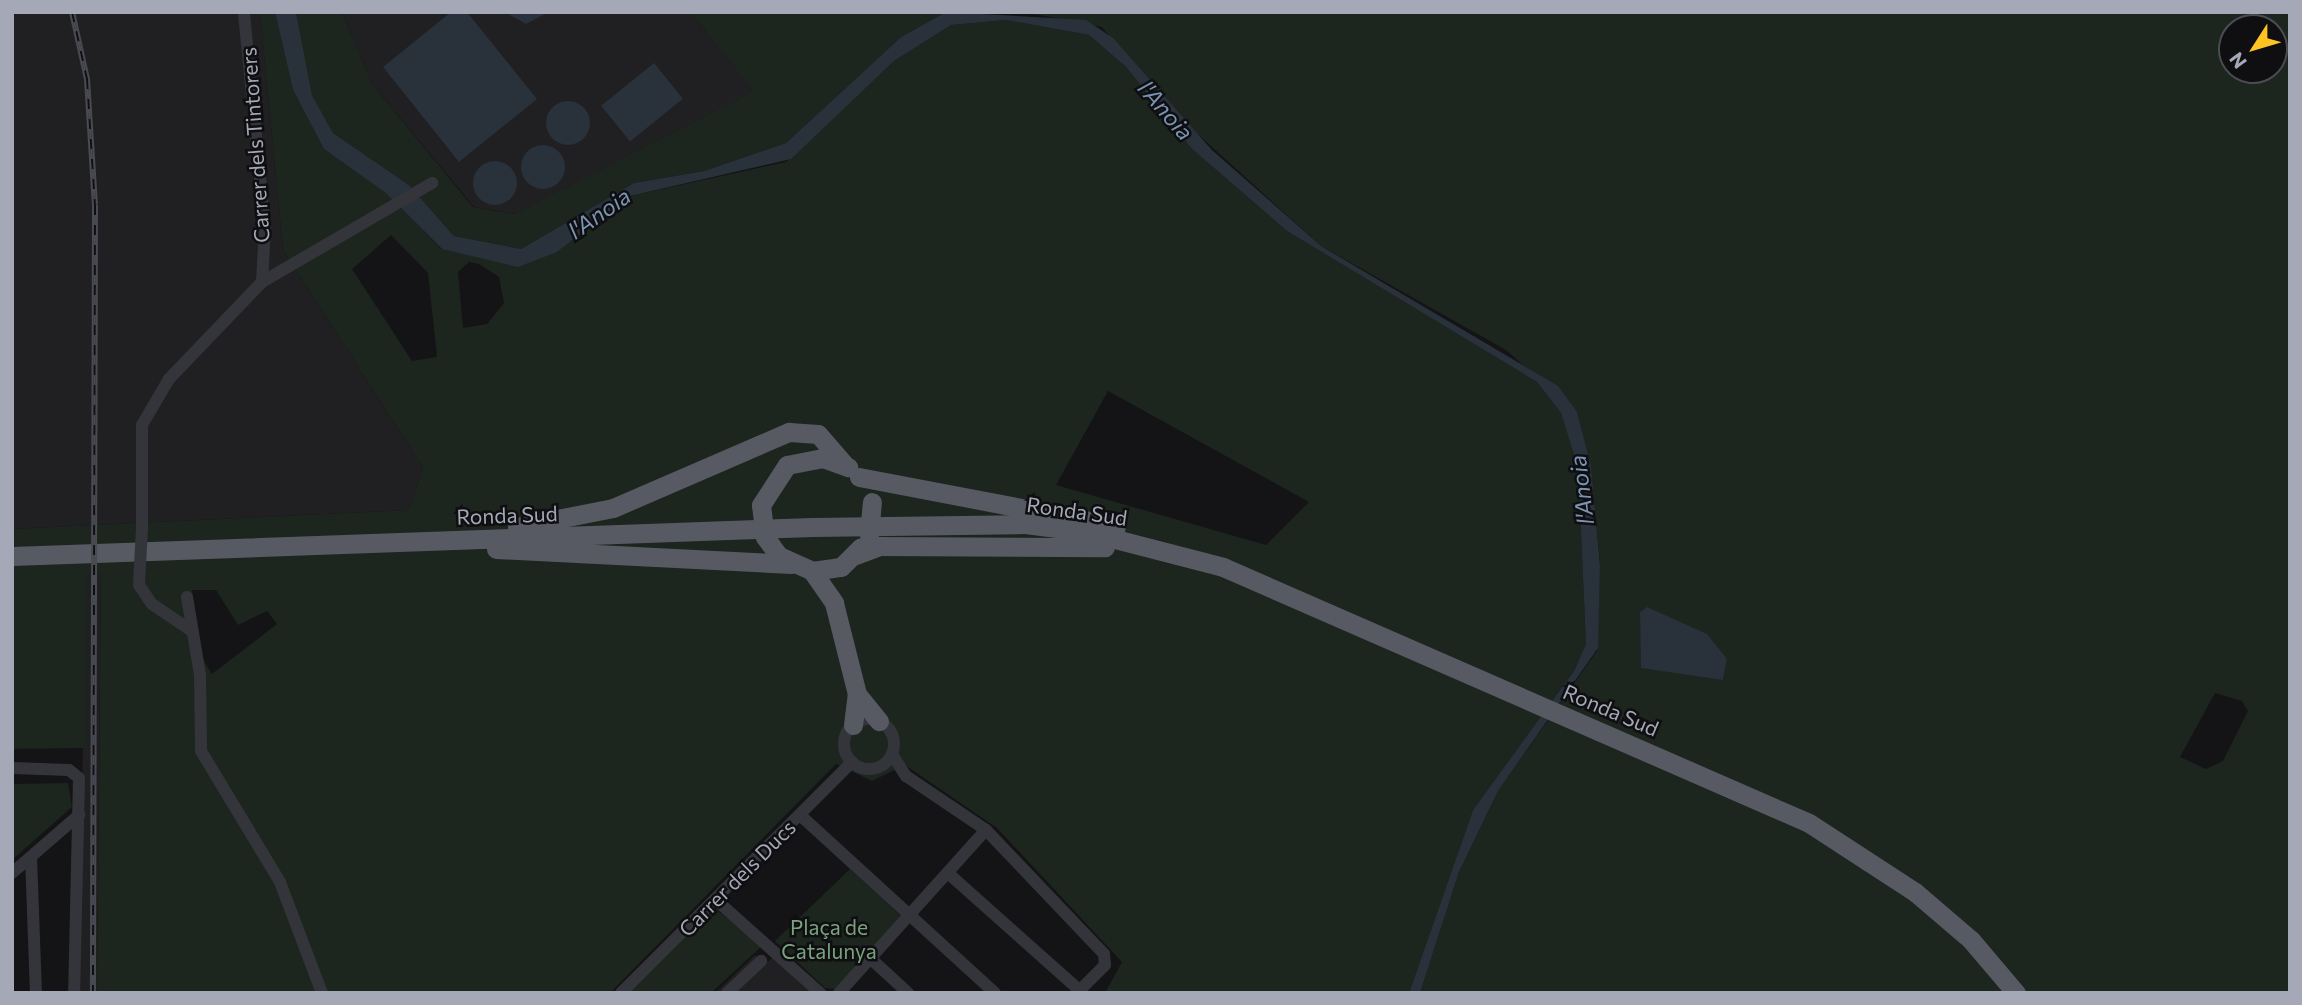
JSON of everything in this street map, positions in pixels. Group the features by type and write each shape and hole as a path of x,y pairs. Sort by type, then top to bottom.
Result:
{"highway":[{"path":"422,540 613,508 789,432 818,434 851,470 872,502 869,536 848,561 834,603"},
{"path":"792,564 765,537 761,505 787,465 823,458 851,470 1084,517 1245,567 1311,604"},
{"name":"Ronda Sud","path":"12,556 422,540 1025,524 1150,545 1311,604 1689,768 1872,860 1971,940 2016,993"},
{"path":"422,540 792,564 812,571 848,561 879,546 1085,544 1149,554 1311,604"},
{"path":"812,571 834,603 857,694 853,724"},
{"path":"857,694 879,721"}],"street":[{"name":"Carrer dels Tintorers","path":"244,12 264,228 262,282"},
{"path":"189,629 152,604 139,585 142,425 169,379 262,282 427,186"},
{"path":"187,597 189,629 200,675 201,751 280,882 322,993"},
{"path":"892,754 874,768 852,762 844,747 853,724 879,721 891,731 892,754 906,776 986,830 1104,954 1105,965 1078,991 949,874"},
{"name":"Carrer dels Ducs","path":"621,993 852,762"},
{"path":"12,768 69,769 79,778 74,993"},
{"path":"800,815 995,993"},
{"path":"12,873 79,816"},
{"path":"839,993 986,830"},
{"path":"31,857 36,993"},
{"path":"715,899 820,993"},
{"path":"870,958 908,993"},
{"path":"727,993 761,961"}],"shaded area":[{"path":"12,12 260,12 283,250 423,468 409,510 12,529"},
{"path":"342,12 690,12 755,91 516,214 474,207 372,84"},
{"path":"101,573 97,993 77,993 87,574"},
{"path":"755,955 765,964 773,957 810,993 715,993"}],"green space":[{"path":"260,12 275,12 293,90 324,149 387,193 441,249 557,252 630,196 786,162 894,61 951,25 1006,20 1089,35 1126,67 1192,149 1287,231 1537,382 1561,413 1578,468 1586,644 1574,671 1473,810 1409,993 1105,993 1122,962 997,828 905,765 872,781 836,764 610,993 97,993 101,574 87,574 87,748 12,749 12,529 409,510 423,468 283,250","holes":["391,235 428,273 437,357 412,361 352,269","469,262 479,264 499,277 504,303 487,324 463,328 458,272","1108,391 1309,502 1266,545 1056,485","192,590 216,590 238,625 267,611 277,624 212,674 202,658"]},
{"path":"296,12 342,12 372,84 473,207 515,214 754,91 690,12 946,12 901,37 786,143 704,171 634,183 521,249 454,236 409,185 333,133 312,95"},
{"path":"1024,12 2290,12 2290,993 1420,993 1459,872 1498,791 1597,651 1600,563 1591,465 1577,412 1506,350 1321,246 1167,106 1102,27","holes":["1640,612 1727,659 1723,679 1642,668","2215,693 2242,701 2248,711 2223,761 2206,769 2180,757"]},
{"path":"68,783 72,807 12,860 12,784"},
{"name":"Plaça de Catalunya","path":"850,869 901,916 835,989 825,988 775,941"},
{"path":"713,907 762,946 711,993 628,993"}],"water":[{"name":"l'Anoia","path":"275,12 296,12 312,95 333,133 409,185 454,236 521,249 634,183 704,171 786,143 901,37 946,12 1086,20 1113,38 1212,150 1321,246 1558,386 1577,412 1591,465 1600,566 1598,648 1498,791 1459,872 1420,993 1409,993 1473,810 1574,671 1586,644 1578,468 1561,413 1537,382 1287,231 1192,149 1126,67 1089,35 1006,20 951,25 894,61 791,159 630,196 557,252 518,267 442,249 386,193 324,149 293,90"},
{"path":"451,12 467,12 537,99 459,162 383,67"},
{"path":"505,12 549,12 526,24"},
{"path":"654,63 683,99 630,142 601,106"},
{"path":"568,101 583,108 590,123 583,138 568,145 553,138 546,123 553,108"},
{"path":"543,145 558,152 565,167 558,182 543,189 528,182 521,167 528,152"},
{"path":"495,161 510,168 517,183 510,198 495,205 480,198 473,183 480,168"},
{"path":"1647,607 1707,634 1727,659 1723,680 1641,668 1640,612"}],"railway":[{"path":"72,12 87,79 95,205 93,993"}]}
